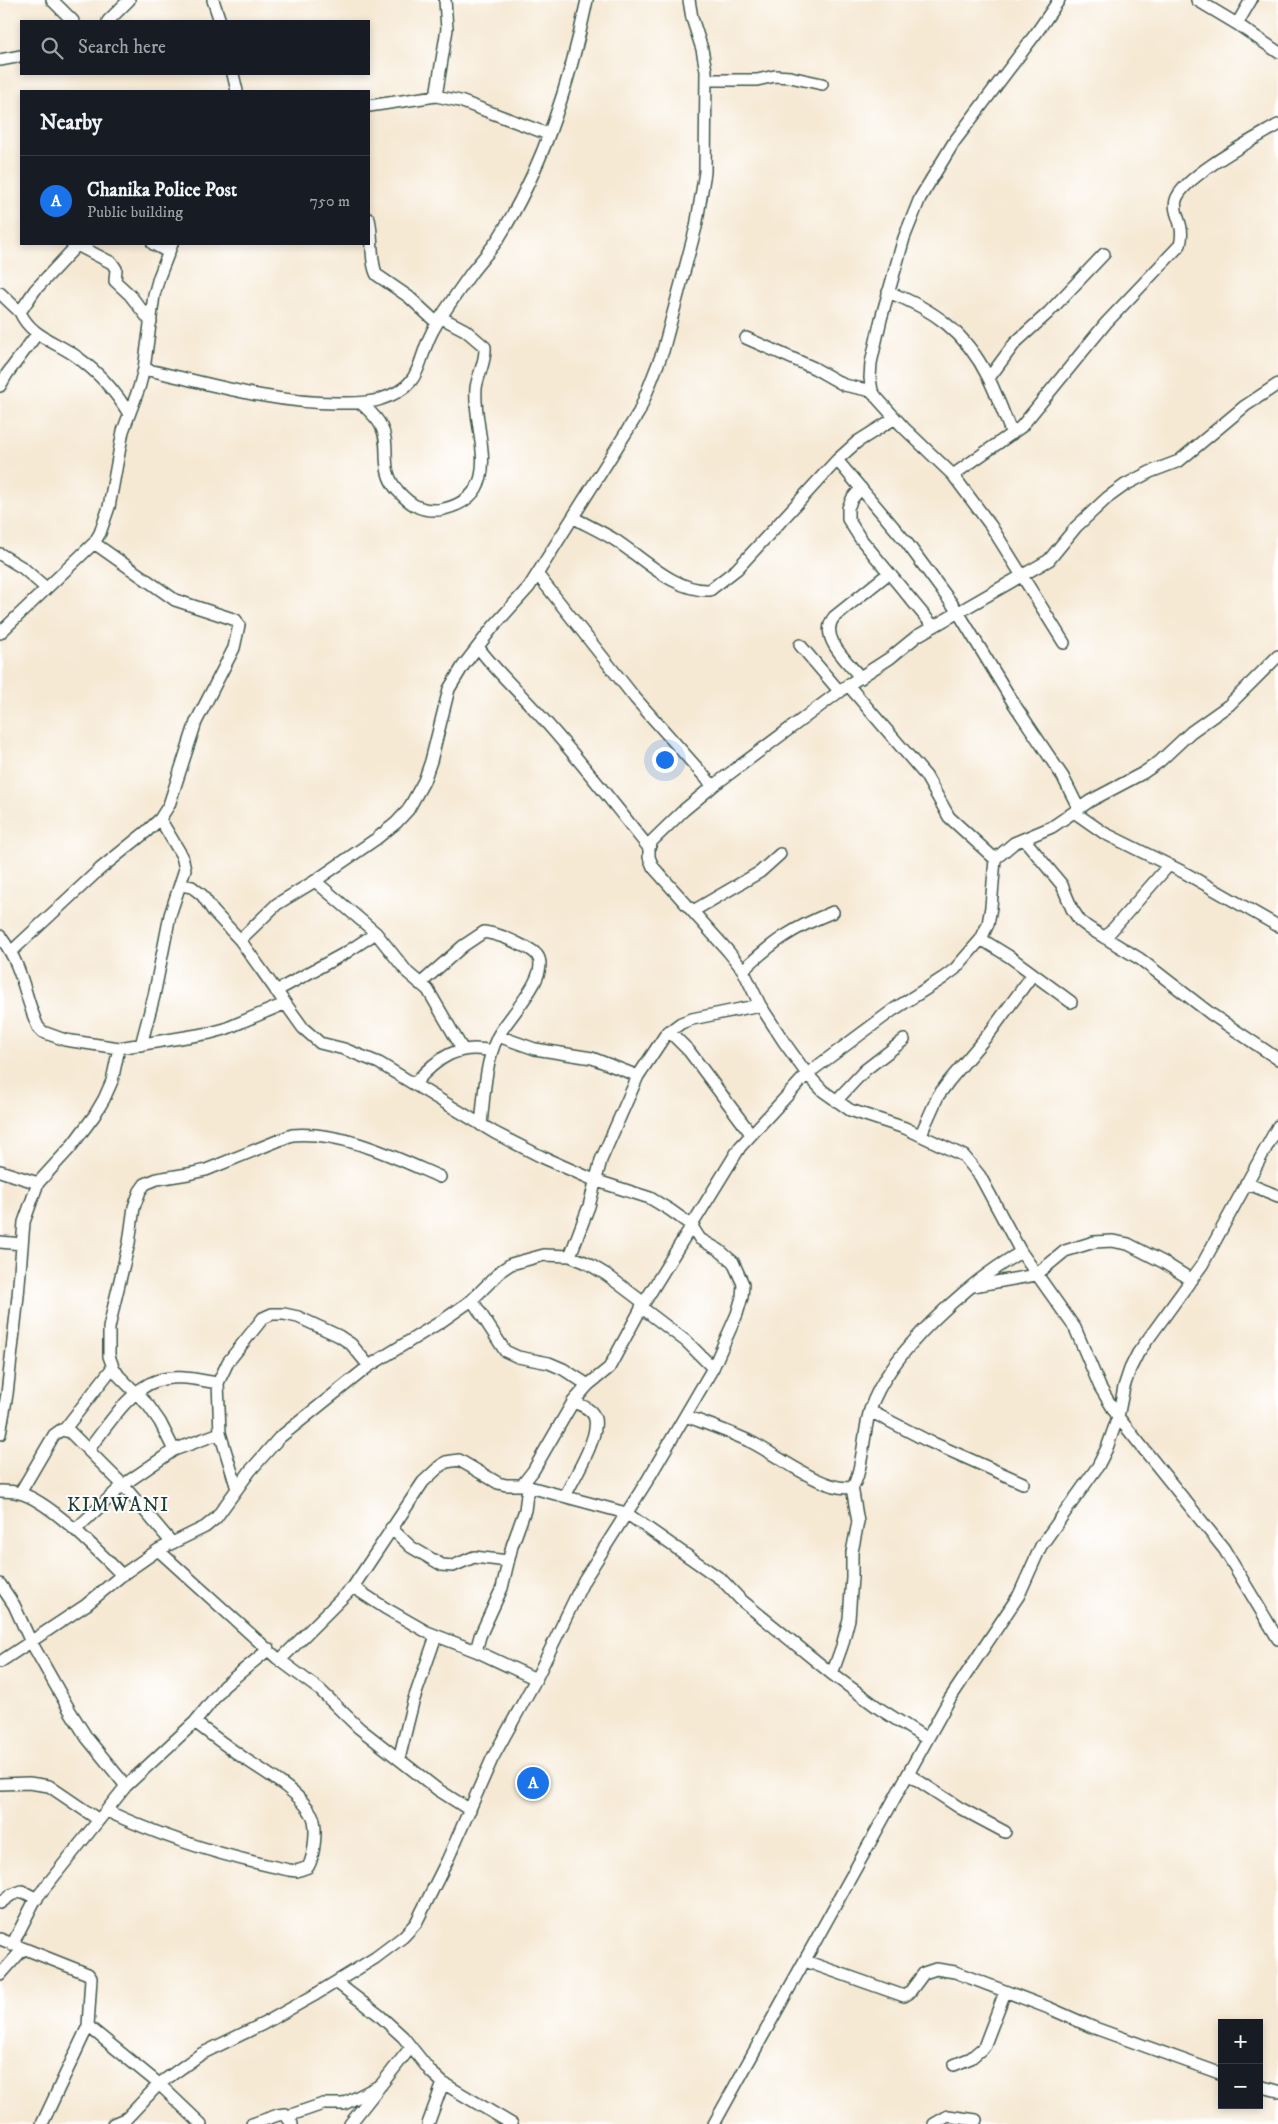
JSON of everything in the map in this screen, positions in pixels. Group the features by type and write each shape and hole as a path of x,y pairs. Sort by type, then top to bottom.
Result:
{"street":[{"path":"52,0 72,20"},
{"path":"109,20 129,0"},
{"path":"213,0 220,20"},
{"path":"436,96 447,29 445,0"},
{"path":"144,369 282,400 361,403 394,395 408,386 415,378 427,340 500,236 519,202 548,134 574,58 587,0"},
{"path":"240,940 277,904 376,840 408,810 417,795 431,761 449,689 494,626 518,601 538,574 554,545 574,518 639,412 663,350 696,227 705,172 706,80 702,48 692,18 690,0"},
{"path":"1059,0 937,168 920,198 904,238 888,292 871,363 870,378 872,391 895,418 953,475 990,526 1064,643"},
{"path":"1197,0 1278,52"},
{"path":"1237,24 1251,0"},
{"path":"0,60 20,56"},
{"path":"233,75 237,90"},
{"path":"706,80 757,80 783,77 822,84"},
{"path":"370,106 436,96 460,101 548,134"},
{"path":"953,475 1012,434 1031,416 1111,317 1180,245 1183,234 1182,225 1176,210 1176,202 1182,190 1206,169 1278,125"},
{"path":"361,403 381,426 386,469 390,481 403,496 420,509 428,511 462,502 478,488 482,473 483,456 476,403 476,387 486,355 485,347 465,330 440,321 377,275 374,270 373,240 370,224"},
{"path":"20,312 35,290 76,245 112,263 116,269 115,281 130,294 151,322"},
{"path":"0,633 94,542 102,528 109,506 118,451 128,414 139,388 144,369 159,277 170,248 157,245"},
{"path":"989,378 1015,342 1048,313 1104,254"},
{"path":"888,292 914,302 955,330 978,358 989,378 1012,434"},
{"path":"0,293 20,312 37,334 77,356 109,386 120,399 128,414"},
{"path":"0,386 37,334"},
{"path":"746,338 814,368 844,385 872,391"},
{"path":"1278,384 1245,406 1179,461 1150,472 1107,498 1076,527 1049,560 934,626 844,689 713,786 657,835 649,848 649,857 653,867 728,950 743,970 760,1004 807,1074 836,1101 850,1110 920,1134 964,1156 980,1176 1021,1252 1075,1328 1100,1387 1118,1417 1224,1549 1278,1639"},
{"path":"574,518 614,540 651,568 694,588 710,590 737,569 837,460 857,442 895,418"},
{"path":"837,460 907,543 958,612 1014,704 1063,777 1076,810 1104,833 1169,865 1278,926"},
{"path":"861,488 852,499 848,508 848,519 860,538 934,626"},
{"path":"12,951 100,868 148,831 160,819 169,805 196,722 234,648 239,625 232,618 175,600 94,542"},
{"path":"0,554 23,568 46,588"},
{"path":"861,678 829,636 829,626 838,613 889,573"},
{"path":"538,574 635,698 713,786"},
{"path":"800,646 844,689 926,776 949,817 995,859"},
{"path":"478,647 500,674 570,750 649,848"},
{"path":"476,1651 480,1636 502,1588 508,1560 526,1510 525,1486 533,1470 573,1402 588,1385 608,1371 642,1305 674,1256 727,1165 751,1134 807,1074 862,1032 949,974 981,939 988,924 991,907 995,859 1014,843 1052,827 1076,810 1159,762 1191,732 1229,706 1278,656"},
{"path":"141,1045 154,996 170,915 185,869 182,856 160,819"},
{"path":"1024,839 1062,885 1072,909 1080,921 1140,959 1211,1014 1278,1059"},
{"path":"693,911 760,872 780,854"},
{"path":"1105,938 1169,865"},
{"path":"315,881 376,933 400,965 432,996 463,1050"},
{"path":"113,2124 128,2118 159,2084 201,2054 263,2024 336,1982 375,1958 403,1937 416,1923 492,1759 536,1679 584,1580 686,1416 713,1368 737,1314 742,1297 743,1284 733,1262 719,1250 700,1239 691,1224 650,1198 594,1180 542,1157 481,1125 415,1083 373,1060 316,1040 303,1028 284,1004 240,940 213,911 202,895 192,887 181,885"},
{"path":"743,970 770,945 783,936 812,920 832,912"},
{"path":"420,984 463,946 484,932 512,940 537,954 540,961 538,978 498,1036 492,1050 481,1125"},
{"path":"276,991 347,952 376,933"},
{"path":"0,936 12,951 20,970 35,1020 43,1032 65,1040 119,1048 141,1045 225,1029 284,1004"},
{"path":"981,939 1071,1002"},
{"path":"920,1134 938,1096 992,1031 1033,974"},
{"path":"570,1256 589,1206 594,1180 608,1142 638,1076 669,1031 681,1023 692,1019 760,1004"},
{"path":"669,1031 690,1052 751,1134"},
{"path":"498,1036 535,1049 598,1060 638,1076"},
{"path":"836,1101 865,1070 904,1040"},
{"path":"0,1434 7,1394 16,1316 24,1222 38,1183 70,1148 94,1116 112,1082 119,1048"},
{"path":"415,1083 440,1058 474,1048 492,1050"},
{"path":"714,2124 927,1738 961,1681 1019,1595 1041,1546 1098,1466 1107,1448 1118,1417 1124,1387 1138,1353 1202,1264 1278,1126"},
{"path":"174,1450 160,1422 148,1405 113,1367 108,1346 109,1328 129,1243 134,1207 145,1184 157,1178 206,1170 292,1136 304,1134 341,1139 440,1177"},
{"path":"0,1171 38,1183"},
{"path":"1246,1183 1278,1196"},
{"path":"970,1287 1036,1275 1065,1250 1094,1242 1112,1241 1128,1244 1192,1280"},
{"path":"0,1242 22,1244"},
{"path":"832,1674 849,1619 852,1552 858,1522 852,1487 858,1479 862,1446 876,1394 896,1364 944,1310 996,1267 1021,1252"},
{"path":"0,1662 30,1640 86,1605 122,1575 158,1550 205,1527 216,1518 250,1471 279,1438 368,1366 442,1321 472,1300 502,1270 511,1264 544,1255 570,1256 587,1263 607,1275 687,1342 713,1368"},
{"path":"472,1300 505,1351 518,1357 549,1363 563,1369 588,1385"},
{"path":"237,1490 220,1433 218,1383 228,1362 263,1318 272,1314 284,1314 339,1336 351,1344 368,1366"},
{"path":"64,1430 113,1367"},
{"path":"89,1450 135,1393 156,1380 181,1378 218,1383"},
{"path":"565,1496 588,1448 595,1428 595,1418 591,1412 573,1402"},
{"path":"870,1411 926,1440 1023,1483"},
{"path":"686,1416 753,1443 799,1471 823,1482 843,1487 852,1487"},
{"path":"20,1493 54,1435 57,1431 64,1430 70,1432 123,1485 172,1543"},
{"path":"75,1530 123,1485 174,1450 220,1433"},
{"path":"280,1660 353,1587 423,1482 446,1462 459,1460 498,1483 525,1486 626,1513 722,1580 740,1599 832,1674 880,1709 927,1738"},
{"path":"0,1491 20,1493 42,1505 75,1530 122,1575"},
{"path":"391,1528 417,1551 442,1565 453,1566 474,1557 508,1560"},
{"path":"158,1550 280,1660 320,1690 359,1728 437,1789 470,1810"},
{"path":"0,1584 87,1738 126,1786"},
{"path":"353,1587 385,1608 436,1636 476,1651 536,1679"},
{"path":"399,1759 412,1702 436,1636"},
{"path":"0,1975 18,1947 37,1898 126,1786 195,1722 224,1686 269,1649"},
{"path":"0,1784 29,1783 49,1786 103,1816 199,1847 289,1870 297,1871 308,1867 313,1850 314,1823 308,1809 285,1786 217,1740 195,1722"},
{"path":"908,1774 960,1808 1005,1832"},
{"path":"0,1903 11,1895 22,1891 37,1898"},
{"path":"0,1939 88,1974 91,1978 88,2026 42,2124"},
{"path":"805,1962 904,1996 909,1993 924,1973 936,1968 955,1972 1049,2008 1092,2027 1218,2073"},
{"path":"336,1982 379,2015 403,2038 430,2072 443,2083 512,2124"},
{"path":"954,2066 971,2058 984,2047 1005,1992"},
{"path":"88,2026 159,2084 201,2124"},
{"path":"350,2124 410,2047"},
{"path":"428,2124 443,2083"},
{"path":"252,2124 278,2114 290,2120 323,2104 344,2104 381,2085"},
{"path":"1263,2087 1278,2091"},
{"path":"934,2124 948,2116 976,2120"}],"place":[{"name":"Chanika Police Post","path":"533,1783"}],"district":[{"name":"KIMWANI","path":"118,1505"}]}
